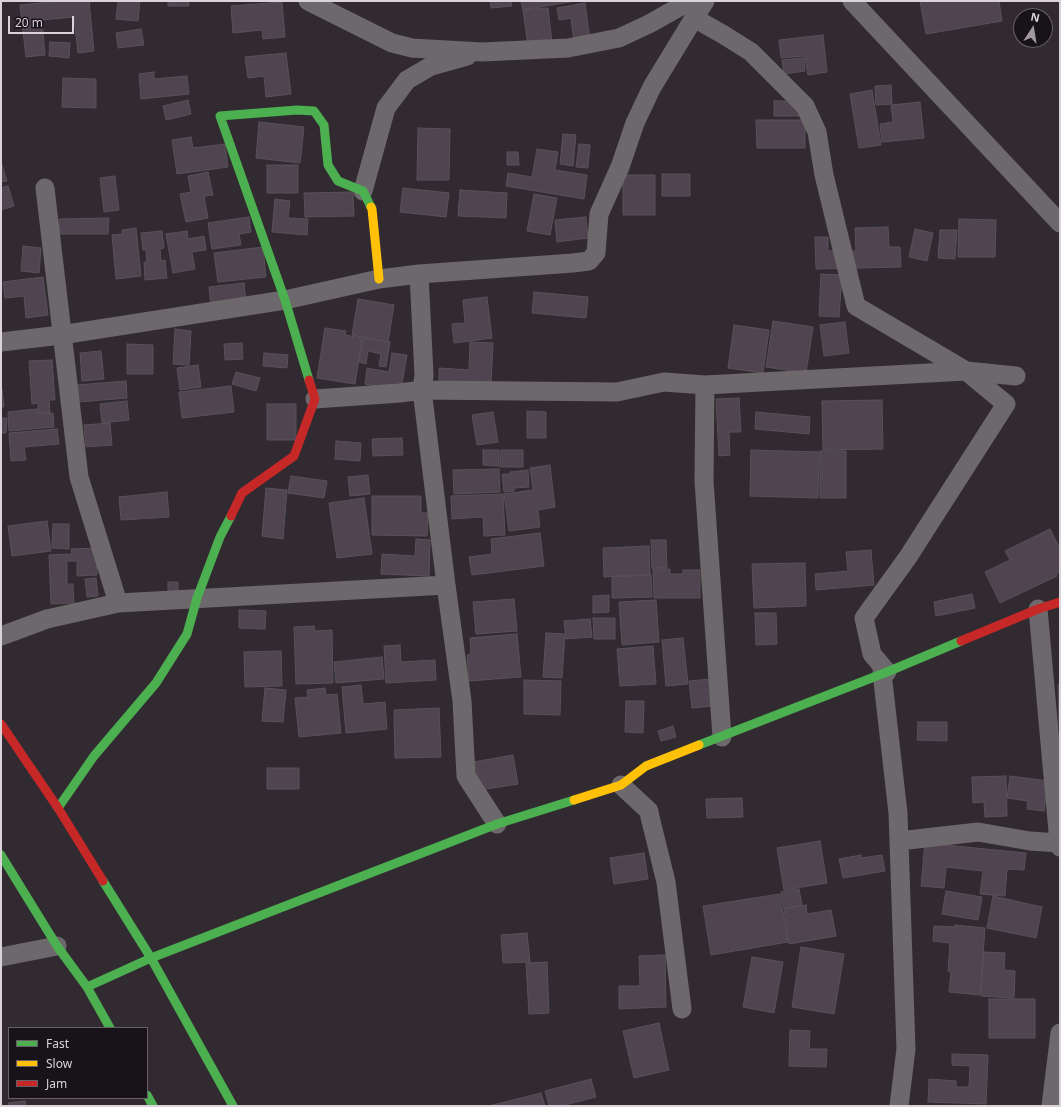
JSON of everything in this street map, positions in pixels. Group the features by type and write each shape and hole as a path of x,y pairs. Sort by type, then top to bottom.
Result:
{"street":[{"path":"308,1 392,43 412,48 482,52 568,48 618,38 649,24 692,10 706,1"},
{"path":"852,1 1060,223"},
{"path":"1,342 61,335 285,300 379,279 419,274 573,264 589,261 596,253 599,214 620,167 636,123 652,87 692,10"},
{"path":"692,10 724,35 751,52 805,106 817,132 824,175 856,306 966,371 1006,404 908,557 864,618 872,654 884,673 898,813 906,1049 899,1106"},
{"path":"363,191 386,108 407,80 431,66 482,52"},
{"path":"58,808 94,756 156,683 187,634 197,598 220,537 242,492 294,456 315,399 285,300 220,116 297,110 314,111 324,125 328,166 338,181 363,191 372,209 379,279"},
{"path":"44,188 79,477 118,603"},
{"path":"419,274 424,375 422,390 462,701 466,776 497,824"},
{"path":"315,399 422,390 617,392 664,382 705,386 966,371 1016,376"},
{"path":"705,386 704,481 722,737"},
{"path":"1,636 47,619 118,603 446,585"},
{"path":"87,987 151,958 497,824 621,786 646,766 884,673 1038,608 1060,602"},
{"path":"899,841 978,832 1060,845 1038,608"},
{"path":"1,724 58,808 151,958 233,1106"},
{"path":"621,786 648,811 650,817 666,882 682,1009"},
{"path":"1,855 57,946 87,987 109,1027"},
{"path":"1,957 57,946"},
{"path":"1051,1106 1060,1033"},
{"path":"148,1097 153,1106"}],"building":[{"path":"61,1 89,1 94,51 78,53 74,17 42,20 45,55 26,57 20,5"},
{"path":"118,1 140,1 138,21 116,19"},
{"path":"168,1 188,1 189,6 168,6"},
{"path":"490,1 511,1 512,6 491,8"},
{"path":"521,1 575,1 523,10"},
{"path":"920,1 999,1 1002,21 926,34"},
{"path":"282,2 285,37 263,39 262,30 233,33 231,6"},
{"path":"585,3 590,40 574,42 571,18 559,20 557,8"},
{"path":"548,8 552,43 528,46 523,10"},
{"path":"141,29 144,45 118,48 116,33"},
{"path":"823,35 827,72 808,75 805,56 781,58 779,40"},
{"path":"50,42 70,43 69,58 49,56"},
{"path":"286,53 291,94 266,97 264,76 248,78 245,57"},
{"path":"804,58 805,71 784,74 782,60"},
{"path":"154,72 154,79 187,76 189,94 141,99 139,74"},
{"path":"63,78 96,79 96,108 62,107"},
{"path":"891,85 892,104 876,105 875,86"},
{"path":"872,90 881,145 859,148 850,94"},
{"path":"188,100 191,114 166,120 163,106"},
{"path":"774,101 801,101 801,116 774,116"},
{"path":"920,102 924,138 882,142 880,124 893,122 891,105"},
{"path":"756,120 805,120 805,148 757,148"},
{"path":"259,122 304,127 300,163 256,158"},
{"path":"418,128 450,129 449,180 417,180"},
{"path":"563,134 576,135 573,166 560,164"},
{"path":"191,137 193,148 225,144 228,167 177,174 172,140"},
{"path":"579,144 590,145 588,168 576,167"},
{"path":"537,149 558,152 555,170 587,175 584,199 506,186 508,173 532,177"},
{"path":"507,152 518,152 519,165 507,165"},
{"path":"1,162 7,181 1,182"},
{"path":"267,165 298,165 298,193 267,193"},
{"path":"208,172 213,195 204,196 208,218 186,222 180,194 191,192 188,176"},
{"path":"662,174 690,174 690,196 662,196"},
{"path":"623,175 655,175 655,215 623,215"},
{"path":"115,176 119,210 104,212 100,178"},
{"path":"8,186 14,206 1,210 1,188"},
{"path":"403,188 449,193 446,217 400,212"},
{"path":"460,190 507,193 506,218 458,216"},
{"path":"353,192 354,216 305,217 304,193"},
{"path":"534,194 557,198 550,235 527,231"},
{"path":"275,199 290,201 288,218 308,219 307,235 272,232"},
{"path":"249,217 251,232 239,234 241,245 212,249 208,223"},
{"path":"586,217 588,238 557,242 555,220"},
{"path":"109,218 108,234 59,234 59,219"},
{"path":"959,219 996,220 995,257 958,257"},
{"path":"888,227 889,247 900,247 901,267 816,269 815,237 828,237 828,251 856,251 855,228"},
{"path":"136,228 141,276 116,279 112,235 122,234 122,230"},
{"path":"915,229 933,233 927,261 909,257"},
{"path":"940,230 957,230 955,259 938,258"},
{"path":"162,231 164,248 160,249 161,261 165,260 167,278 145,280 144,262 147,262 146,250 143,250 141,233"},
{"path":"187,231 188,239 204,236 206,250 192,252 195,269 173,273 166,234"},
{"path":"23,246 41,248 39,273 21,271"},
{"path":"263,247 266,277 218,282 214,253"},
{"path":"821,274 842,275 839,317 819,316"},
{"path":"43,277 48,315 26,318 24,296 5,298 3,282"},
{"path":"244,283 246,303 211,307 209,287"},
{"path":"534,292 588,297 586,318 532,313"},
{"path":"487,297 492,338 454,343 452,324 465,323 463,300"},
{"path":"358,299 394,305 388,342 352,335"},
{"path":"773,321 813,327 806,373 766,367"},
{"path":"845,322 849,353 824,356 820,325"},
{"path":"734,325 769,330 763,373 728,368"},
{"path":"325,328 346,331 345,335 362,338 355,384 317,378"},
{"path":"175,329 191,331 189,365 173,364"},
{"path":"363,338 390,342 386,367 379,366 381,354 368,351 366,364 359,362"},
{"path":"470,342 493,343 491,384 439,381 439,368 469,370"},
{"path":"242,343 243,359 225,360 224,344"},
{"path":"127,344 153,345 153,374 127,374"},
{"path":"101,351 104,379 82,381 80,353"},
{"path":"264,353 288,355 287,368 263,366"},
{"path":"392,353 407,355 401,390 365,384 367,368 389,372"},
{"path":"52,360 55,400 49,400 50,413 38,413 38,403 32,404 29,361"},
{"path":"198,365 201,387 180,390 177,368"},
{"path":"236,372 260,378 256,391 232,384"},
{"path":"126,381 127,398 78,402 77,385"},
{"path":"231,386 234,412 182,418 179,392"},
{"path":"2,389 4,407 1,407"},
{"path":"739,398 741,432 729,432 730,455 719,456 716,399"},
{"path":"882,400 883,449 823,450 822,401"},
{"path":"127,401 129,420 102,423 100,404"},
{"path":"267,404 296,404 296,440 267,440"},
{"path":"37,409 38,414 53,413 54,427 9,431 8,412"},
{"path":"527,411 546,412 546,438 527,438"},
{"path":"493,412 498,442 477,445 472,415"},
{"path":"756,412 810,417 809,434 755,429"},
{"path":"1,418 7,418 6,433 1,433"},
{"path":"110,423 112,445 86,447 84,425"},
{"path":"57,429 59,444 24,447 26,460 11,461 9,433"},
{"path":"402,438 403,455 373,456 372,439"},
{"path":"336,441 361,443 360,461 335,459"},
{"path":"483,450 499,450 499,466 483,465"},
{"path":"501,450 523,450 523,467 500,467"},
{"path":"751,450 819,452 818,498 750,496"},
{"path":"820,451 846,451 846,498 820,498"},
{"path":"550,465 555,507 538,510 540,527 509,531 504,494 533,490 530,468"},
{"path":"499,469 500,492 454,494 453,470"},
{"path":"528,470 529,487 514,488 514,491 504,492 502,474 511,474 510,472"},
{"path":"368,475 370,494 350,496 348,477"},
{"path":"291,476 327,481 324,498 288,493"},
{"path":"266,488 287,490 283,539 262,536"},
{"path":"167,492 169,517 121,520 119,497"},
{"path":"503,494 505,535 484,536 483,517 452,519 451,496"},
{"path":"372,496 421,496 421,513 428,513 427,536 372,535"},
{"path":"364,498 372,554 337,558 329,503"},
{"path":"47,521 51,551 12,556 8,526"},
{"path":"53,524 69,524 69,549 52,548"},
{"path":"1050,529 1060,549 1060,572 1056,574 1057,576 1000,603 985,572 1010,560 1005,551"},
{"path":"540,533 544,566 472,575 469,557 492,554 491,539"},
{"path":"416,539 430,540 429,576 381,574 382,554 415,556"},
{"path":"651,540 666,540 667,568 652,568"},
{"path":"649,546 650,574 604,577 603,548"},
{"path":"97,548 97,575 77,576 77,561 67,561 67,584 73,584 74,603 51,604 49,555 72,554 71,549"},
{"path":"871,550 874,585 816,590 815,574 848,571 846,552"},
{"path":"805,563 806,606 754,608 752,564"},
{"path":"653,569 670,569 670,574 683,574 683,570 700,570 700,598 654,598"},
{"path":"651,575 652,597 612,598 612,577"},
{"path":"96,578 98,596 87,597 85,579"},
{"path":"168,582 178,582 178,592 168,592"},
{"path":"972,594 975,608 936,616 934,602"},
{"path":"609,595 609,612 593,613 593,596"},
{"path":"514,599 517,631 476,634 473,602"},
{"path":"656,600 659,642 622,645 619,602"},
{"path":"239,610 266,611 265,629 239,628"},
{"path":"755,613 776,613 777,644 756,645"},
{"path":"593,618 615,618 615,639 594,639"},
{"path":"590,619 592,637 566,639 564,621"},
{"path":"314,626 315,631 332,630 333,683 296,684 294,627"},
{"path":"546,633 565,634 562,678 543,677"},
{"path":"517,634 521,677 469,681 467,655 471,654 470,638"},
{"path":"683,638 688,684 666,686 662,640"},
{"path":"400,645 401,662 435,660 436,680 386,683 384,646"},
{"path":"653,646 656,684 620,686 617,649"},
{"path":"281,651 282,686 245,687 244,652"},
{"path":"382,657 384,679 336,683 334,662"},
{"path":"711,679 714,706 692,708 689,681"},
{"path":"524,680 561,681 560,715 524,714"},
{"path":"1060,684 1060,729 1059,729 1058,685"},
{"path":"361,685 363,704 385,702 387,729 346,733 342,687"},
{"path":"265,688 286,690 283,722 262,721"},
{"path":"325,688 326,695 337,694 341,733 299,737 295,698 308,697 307,690"},
{"path":"626,701 644,701 643,733 625,732"},
{"path":"439,708 441,757 395,758 394,710"},
{"path":"918,722 947,722 947,741 917,740"},
{"path":"673,726 676,737 661,741 658,731"},
{"path":"513,755 518,784 480,790 474,762"},
{"path":"267,768 299,768 299,789 267,789"},
{"path":"1006,776 1007,816 985,817 984,802 973,803 972,777"},
{"path":"1010,776 1048,781 1044,811 1027,809 1028,801 1007,798"},
{"path":"742,798 743,817 707,818 706,799"},
{"path":"820,841 827,883 784,890 777,848"},
{"path":"925,843 1026,853 1024,870 1007,869 1005,896 980,894 983,871 946,867 944,888 921,886"},
{"path":"644,853 648,879 614,884 610,858"},
{"path":"861,855 861,858 882,855 885,871 843,878 839,859"},
{"path":"799,889 802,905 784,908 781,892"},
{"path":"946,891 982,897 978,920 942,914"},
{"path":"780,894 788,942 711,955 703,906"},
{"path":"993,896 1042,907 1036,938 987,928"},
{"path":"806,905 807,914 831,910 836,936 789,944 784,909"},
{"path":"955,925 985,928 980,995 949,992 951,972 948,971 950,943 933,941 934,926 955,927"},
{"path":"527,933 530,962 503,963 501,935"},
{"path":"801,947 844,954 834,1014 792,1007"},
{"path":"984,952 1005,953 1004,970 1015,971 1014,998 981,996"},
{"path":"665,955 666,1007 619,1009 619,986 640,986 639,956"},
{"path":"752,957 783,962 774,1013 743,1007"},
{"path":"547,962 549,1013 529,1014 526,963"},
{"path":"989,999 1035,999 1035,1038 989,1038"},
{"path":"659,1023 669,1070 634,1078 623,1031"},
{"path":"790,1030 810,1031 809,1049 827,1049 826,1067 789,1066"},
{"path":"952,1054 988,1055 986,1104 928,1102 929,1079 956,1081 956,1087 969,1087 970,1066 952,1065"},
{"path":"591,1079 596,1097 561,1106 549,1106 545,1091"},
{"path":"541,1093 545,1106 489,1106"},
{"path":"25,1101 26,1106 9,1106 8,1103"}],"traffic: fast":[{"path":"309,380 285,300 220,116 297,110 314,111 324,125 328,165 338,181 363,191 371,207"},
{"path":"58,808 94,756 156,683 187,634 197,598 220,537 231,516"},
{"path":"699,745 887,672 961,641"},
{"path":"87,987 151,958 497,824 574,800"},
{"path":"1,855 57,946 87,987 109,1027"},
{"path":"103,881 151,958 233,1106"},
{"path":"148,1097 153,1106"}],"traffic: slow":[{"path":"371,207 379,279"},
{"path":"574,800 621,785 646,766 699,745"}],"traffic: jam":[{"path":"231,516 242,493 294,456 315,399 309,380"},
{"path":"961,641 1038,609 1060,602"},
{"path":"1,724 58,808 103,881"}]}
